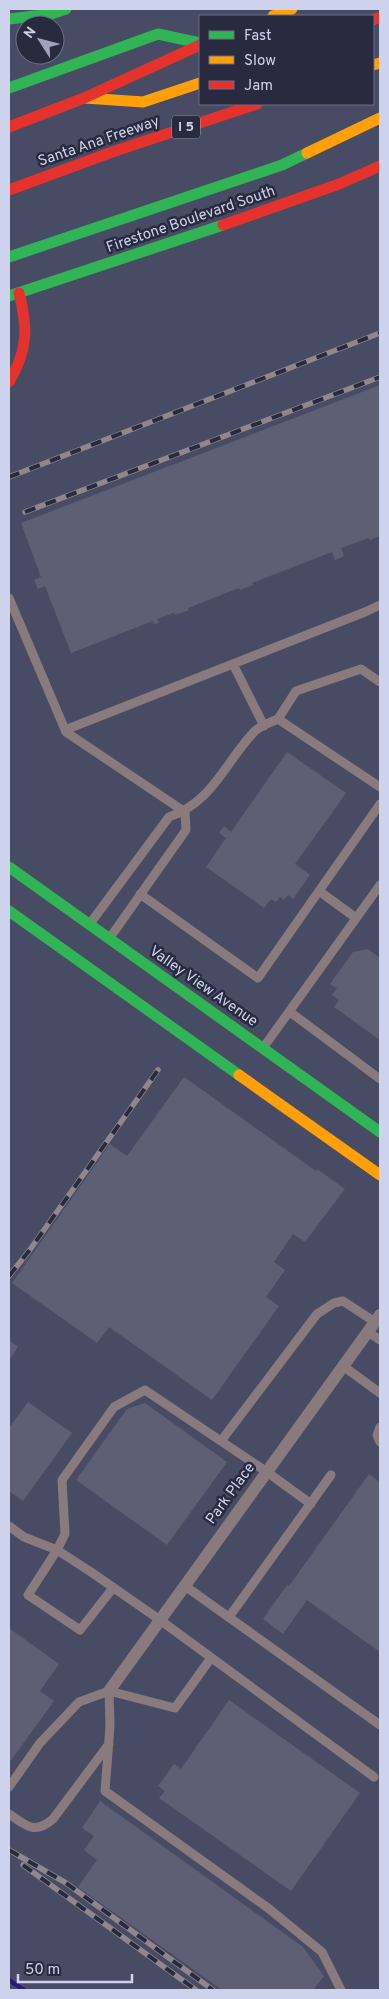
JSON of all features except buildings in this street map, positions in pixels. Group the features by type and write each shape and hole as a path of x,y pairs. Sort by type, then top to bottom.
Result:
{"main road":[{"path":"9,19 51,14 66,9"},
{"path":"276,15 292,9"},
{"path":"9,88 158,34 199,44"},
{"path":"9,127 84,98 199,44"},
{"path":"84,98 143,102 199,83"},
{"name":"Santa Ana Freeway","path":"9,190 114,151 254,105"},
{"path":"9,257 282,165 380,118"},
{"name":"Firestone Boulevard South","path":"14,295 257,214 339,184 380,166"},
{"path":"9,382 20,366 26,347 27,326 14,295"},
{"name":"Valley View Avenue","path":"9,868 380,1132"},
{"path":"9,911 380,1174"}],"street":[{"name":"Park Place","path":"109,1691 374,1323"}],"lane":[{"path":"9,598 65,730 185,812"},
{"path":"65,730 380,605"},
{"path":"233,664 264,726"},
{"path":"89,924 169,817 185,812 209,792 256,730 278,718 296,691 361,669 380,682"},
{"path":"278,718 380,787"},
{"path":"140,894 258,978 380,804"},
{"path":"109,938 186,830 185,812"},
{"path":"263,1048 380,885"},
{"path":"318,892 356,918"},
{"path":"290,1012 380,1079"},
{"path":"221,1441 316,1314 334,1303 343,1301 374,1323 380,1340"},
{"path":"344,1366 380,1393"},
{"path":"112,1588 80,1630 28,1595 65,1534 62,1480 114,1407 145,1390 311,1504"},
{"path":"380,1427 377,1435 380,1442"},
{"path":"229,1617 331,1475"},
{"path":"9,1526 24,1537 57,1550 160,1620 374,1777"},
{"path":"185,1586 380,1725"},
{"path":"9,1787 40,1743 79,1702 109,1691 175,1708 211,1658"},
{"path":"109,1691 110,1726 104,1791 268,1908 322,1952 341,1990"},
{"path":"9,1814 29,1828 39,1828 45,1825 53,1819 109,1744"}],"waterway":[{"path":"9,1980 24,1990"}],"railway":[{"path":"9,477 380,333"},
{"path":"25,512 380,377"},
{"path":"9,1276 29,1251 158,1070"},
{"path":"9,1850 66,1883 213,1990"},
{"path":"23,1865 196,1990"}],"traffic: fast":[{"path":"9,19 51,14 66,9"},
{"path":"9,88 158,34 199,43"},
{"path":"9,257 282,165 307,153"},
{"path":"9,296 223,225"},
{"path":"9,867 380,1132"},
{"path":"9,911 239,1075"}],"traffic: slow":[{"path":"276,15 292,9"},
{"path":"374,65 380,63"},
{"path":"85,98 143,102 199,83"},
{"path":"307,153 380,118"},
{"path":"239,1075 380,1175"}],"traffic: jam":[{"path":"374,20 380,17"},
{"path":"9,127 84,98 199,45"},
{"path":"9,190 115,151 254,105"},
{"path":"223,225 339,184 380,166"},
{"path":"9,382 20,360 23,349 25,328 19,293"}]}
